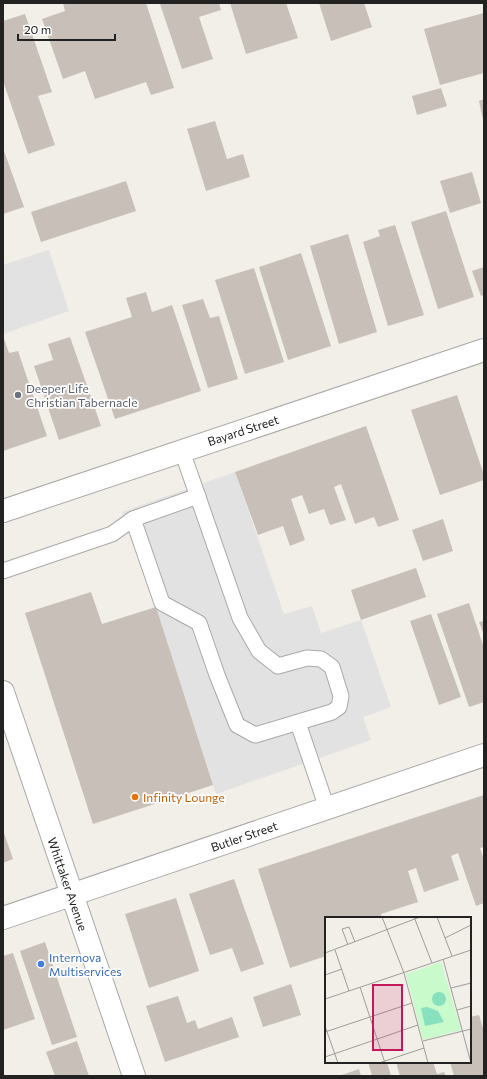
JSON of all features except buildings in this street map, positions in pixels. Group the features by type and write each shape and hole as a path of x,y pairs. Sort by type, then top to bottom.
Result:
{"street":[{"name":"Bayard Street","path":"3,511 484,350"},
{"name":"Whittaker Avenue","path":"3,692 134,1076"},
{"name":"Butler Street","path":"3,918 484,755"}],"lane":[{"path":"133,519 162,603 199,623 217,675 237,725 255,735 332,712 338,707 341,696 332,668 321,659 307,658 278,666 259,651 240,618 182,451"},
{"path":"3,571 112,534 133,519 198,496"},
{"path":"298,723 327,808"}],"shaded area":[{"path":"49,250 69,311 3,334 3,265"},
{"path":"235,472 284,614 312,606 321,633 361,620 391,707 363,717 371,740 216,794 156,607 122,512"}],"place":[{"name":"Deeper Life Christian Tabernacle","path":"18,395"},
{"name":"Infinity Lounge","path":"135,797"},
{"name":"Internova Multiservices","path":"41,964"}]}
